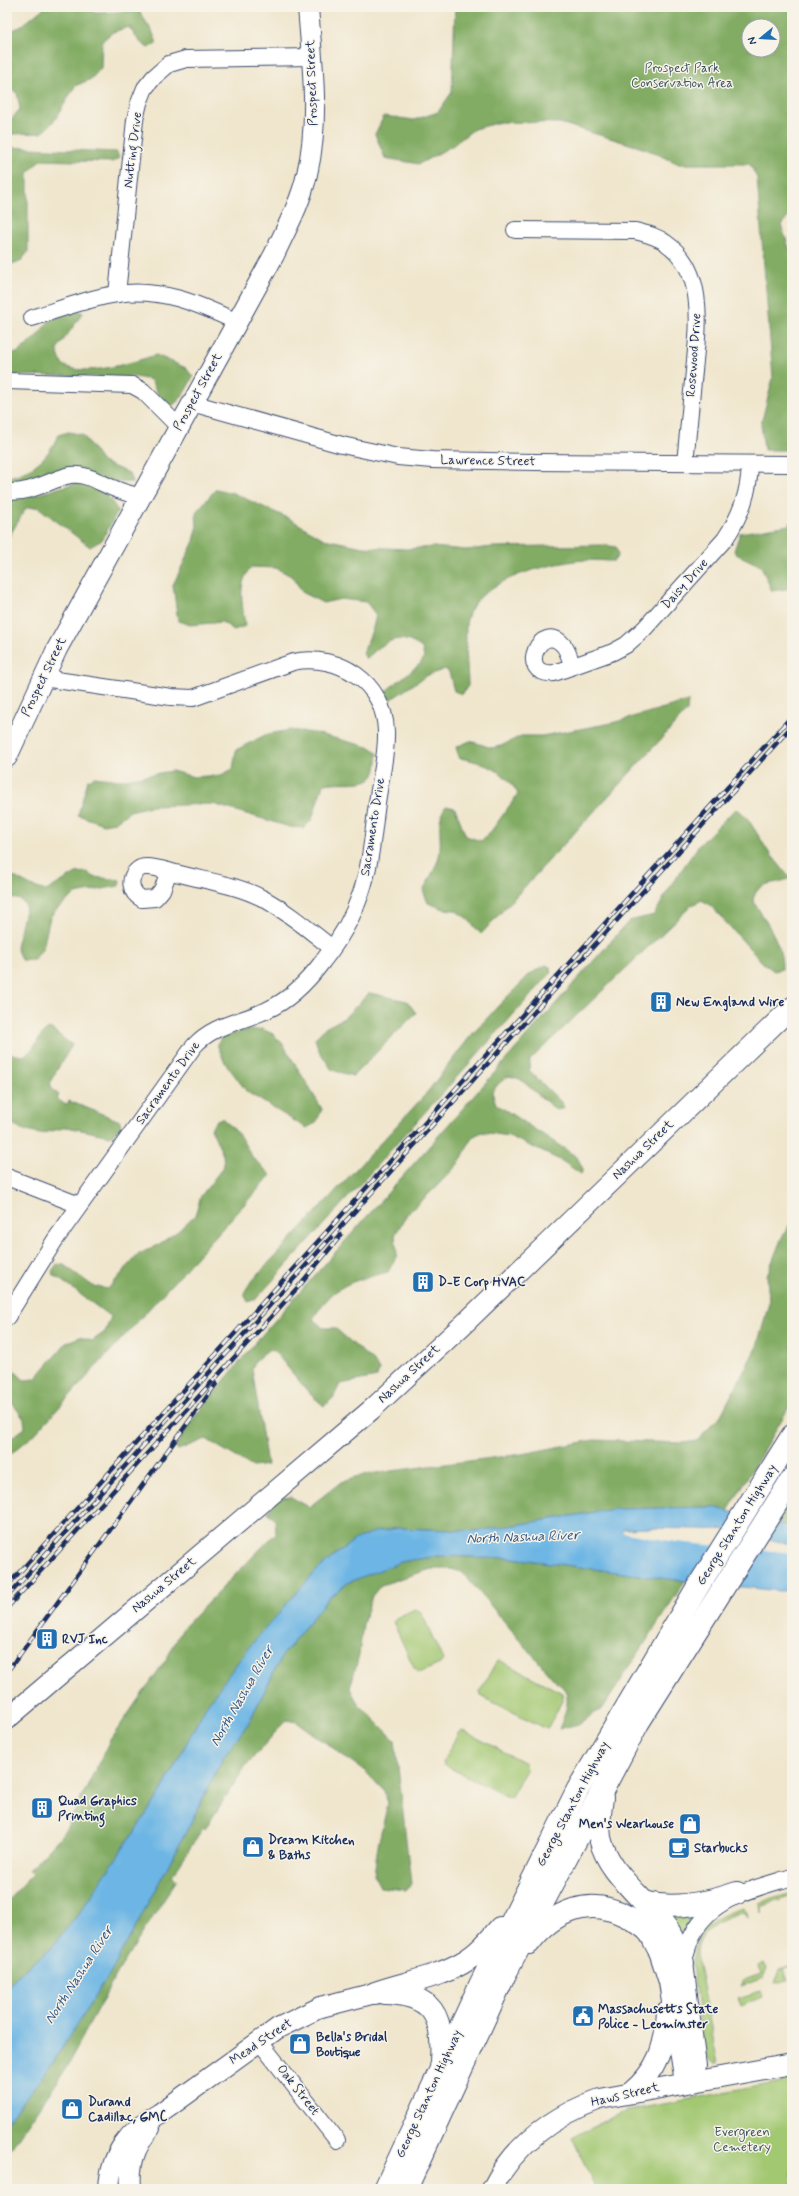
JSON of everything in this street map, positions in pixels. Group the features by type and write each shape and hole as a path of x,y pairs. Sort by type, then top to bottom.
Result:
{"highway":[{"name":"George Stanton Highway","path":"385,2189 522,1900 578,1789 697,1588 792,1436"},
{"name":"George Stanton Highway","path":"406,2189 506,1974 604,1785 638,1723 792,1479"},
{"path":"604,1785 599,1825 602,1844 618,1872 670,1932 679,1949 683,1963"},
{"path":"646,1903 665,1907 679,1907 738,1894"},
{"path":"375,1993 429,1976 463,1963 487,1944 522,1900"},
{"path":"506,1974 532,1939 545,1925 567,1913 588,1907 601,1906 614,1910 639,1923 649,1932 658,1948"},
{"path":"375,1993 410,1995 421,1999 430,2007 438,2020 440,2030 440,2071"}],"main road":[{"name":"Prospect Street","path":"7,757 43,678 140,497 274,255 296,208 308,173 315,114 308,7"},
{"name":"Nashua Street","path":"7,1719 371,1410 466,1322 792,1008"},
{"path":"658,1948 669,1982 691,2081"},
{"path":"683,1963 691,2081"},
{"path":"630,2093 645,2081 659,2058 666,2029 669,1982"},
{"name":"Mead Street","path":"109,2189 116,2158 123,2143 143,2122 159,2114 259,2041 306,2013 344,2000 375,1993"},
{"name":"Haws Street","path":"492,2189 520,2148 545,2125 574,2108 600,2099 691,2081 792,2064"},
{"name":"Mead Street","path":"131,2189 130,2172 133,2153 159,2114"}],"street":[{"name":"Nutting Drive","path":"117,294 135,120 145,88 154,77 169,64 186,59 312,57"},
{"name":"Rosewood Drive","path":"515,230 635,231 666,242 680,256 697,297 698,322 685,463"},
{"path":"32,318 117,294 151,293 172,296 201,304 237,322"},
{"path":"7,380 132,386 143,391 179,427"},
{"name":"Lawrence Street","path":"192,403 342,445 398,457 432,460 527,462 792,464"},
{"name":"Daisy Drive","path":"573,666 613,652 636,637 725,539 736,523 745,504 749,484 750,464"},
{"path":"7,492 33,490 67,476 78,475 89,477 114,489 140,497"},
{"name":"Sacramento Drive","path":"7,1317 36,1269 79,1206 200,1039 215,1029 267,1010 287,998 314,972 332,948 353,912 366,878 370,861 386,740 385,722 380,705 372,690 363,680 353,671 337,664 311,659 285,664 193,698 171,697 43,678"},
{"path":"169,871 238,889 263,898 332,948"},
{"path":"7,1177 79,1206"},
{"path":"683,1963 693,1934 700,1923 738,1894 792,1877"},
{"name":"Oak Street","path":"259,2041 337,2140"}],"green space":[{"path":"45,7 89,7 95,13 139,11 152,31 157,43 148,48 139,41 129,27 113,32 102,41 101,68 91,79 75,86 55,120 42,133 11,134 8,123 20,109 17,93 7,87 7,32 20,27"},
{"name":"Prospect Park Conservation Area","path":"455,7 792,7 792,213 781,225 792,256 792,450 764,450 761,424 773,378 757,178 750,164 679,164 646,149 560,123 501,122 474,129 452,146 419,164 385,158 375,134 384,116 414,120 438,112 452,92"},
{"path":"7,147 117,152 119,158 112,162 40,160 28,173 28,252 20,262 7,265"},
{"path":"77,310 83,313 57,349 60,360 65,366 87,370 99,369 156,355 186,368 193,377 182,397 171,407 160,398 151,380 136,377 7,375 7,353 17,353 36,337 50,320"},
{"path":"69,432 83,435 102,462 129,473 132,482 39,482 7,485 7,477 24,472 38,463 50,450 58,435"},
{"path":"78,483 91,485 102,491 118,511 102,540 90,547 38,507 26,508 7,540 7,498 26,497"},
{"path":"216,489 233,493 290,519 324,539 363,547 407,549 433,547 466,550 493,547 604,545 616,547 618,555 614,561 580,560 561,563 528,572 496,585 483,595 473,606 467,619 466,642 468,686 462,694 454,691 449,672 445,669 426,676 390,700 385,699 384,694 420,664 424,658 422,648 406,640 392,640 379,647 366,659 363,653 373,628 376,615 366,602 341,599 323,603 302,592 293,577 276,568 252,567 247,573 242,587 242,603 245,626 234,630 222,622 190,625 178,621 173,585 194,541 197,529 196,512"},
{"path":"792,521 792,588 772,591 761,566 736,554 734,551 740,533 789,525"},
{"path":"688,701 687,711 481,934 468,919 455,910 444,909 428,903 423,890 430,878 439,856 440,824 441,817 446,806 455,808 466,836 481,841 492,830 518,794 507,779 493,769 477,762 459,758 456,747 470,741 492,748 501,746 521,736 542,736 612,723"},
{"path":"289,730 315,733 372,748 378,753 375,773 370,779 358,782 329,783 323,785 311,821 304,828 290,827 213,804 151,806 130,811 115,822 103,824 78,815 88,780 95,777 120,780 172,771 194,777 221,775 233,769 236,750 265,735"},
{"path":"734,810 739,810 748,819 768,851 790,878 763,886 755,893 753,900 768,924 780,950 782,969 774,971 762,962 711,906 702,900 692,905 530,1060 529,1070 562,1103 564,1108 556,1110 520,1079 509,1076 499,1083 492,1092 496,1104 577,1157 583,1169 581,1174 562,1161 509,1136 482,1132 472,1137 460,1162 407,1214 395,1235 397,1255 388,1272 363,1278 344,1286 328,1299 313,1319 323,1328 335,1328 375,1363 379,1370 377,1377 340,1384 333,1398 324,1406 310,1394 274,1351 268,1350 257,1359 252,1368 267,1465 253,1467 206,1439 178,1450 175,1447 196,1415 261,1336 629,921 654,915 673,882 699,845"},
{"path":"87,872 94,877 120,880 119,886 75,894 50,917 43,948 34,960 21,960 16,947 26,906 21,900 7,897 7,873 31,886 46,891 76,873"},
{"path":"546,965 550,967 551,973 256,1299 248,1302 244,1293 250,1283 425,1095 469,1038 500,1004 530,974"},
{"path":"369,993 407,1001 416,1013 353,1076 332,1070 318,1049 315,1038 325,1028 344,1018"},
{"path":"50,1028 72,1045 50,1082 52,1089 59,1095 57,1099 66,1105 69,1101 120,1121 121,1127 110,1136 67,1127 40,1134 21,1130 7,1119 7,1053 23,1056 32,1050 41,1035"},
{"path":"262,1029 273,1034 283,1044 322,1109 316,1123 306,1128 247,1092 224,1061 217,1044 221,1038 242,1031"},
{"path":"222,1118 238,1133 253,1158 271,1175 34,1435 7,1457 7,1441 25,1428 24,1419 7,1396 7,1364 24,1380 35,1379 67,1342 80,1337 92,1341 105,1332 111,1317 54,1275 52,1271 57,1264 64,1265 93,1286 108,1289 139,1254 158,1245 178,1231 195,1215 201,1196 224,1166 223,1155 211,1128 217,1120"},
{"path":"792,1221 792,1402 728,1511 713,1507 614,1509 478,1531 399,1528 374,1532 206,1706 160,1794 77,1916 52,1947 17,1976 7,1987 7,1901 33,1874 29,1870 64,1833 110,1740 167,1658 183,1628 276,1533 275,1520 268,1512 277,1498 291,1497 309,1507 341,1482 361,1475 522,1454 593,1440 683,1443 697,1441 721,1415 757,1346 769,1303 767,1275 782,1237"},
{"path":"792,1499 792,1527 775,1524"},
{"path":"437,1556 513,1558 685,1581 603,1708 578,1724 559,1729 567,1703 564,1689 555,1681 462,1572 451,1569 431,1569 381,1585 372,1596 363,1624 359,1655 350,1688 356,1701 395,1740 411,1884 406,1890 380,1887 374,1875 378,1845 388,1803 384,1791 366,1772 297,1722 286,1720 245,1767 205,1829 203,1828 172,1876 177,1880 119,1970 62,2075 7,2154 7,2121 50,2067 115,1965 187,1830 223,1758 249,1722 282,1656 327,1599 349,1582 401,1562"},
{"path":"415,1609 421,1612 443,1660 440,1664 419,1673 415,1670 393,1622 396,1618"},
{"path":"499,1660 562,1693 563,1700 547,1729 481,1696 480,1691 496,1662"},
{"path":"462,1730 525,1763 526,1770 510,1798 444,1765 443,1761 459,1732"},
{"path":"792,1893 792,1896 760,1907 760,1913 759,1903"},
{"path":"700,1907 696,1918 684,1933 679,1933 670,1914"},
{"path":"743,1908 747,1912 748,1918 744,1912 712,1926 701,1938 698,1946 697,1955 718,2064 715,2064 704,2056 692,1964 694,1952 701,1933 707,1926 722,1916"},
{"path":"764,1962 767,1968 763,1978 741,1986 744,1980 761,1974 759,1965"},
{"path":"792,1966 784,1969 788,1980 775,1983 780,1970"},
{"path":"761,1991 763,1997 741,2006 738,1998"},
{"name":"Evergreen Cemetery","path":"792,2080 792,2189 596,2189 572,2137 626,2111"}],"water":[{"path":"713,1507 792,1527 792,1546 741,1530 650,1528 624,1529 617,1537 623,1547 633,1553 721,1565 792,1566 792,1590 780,1591 668,1579 513,1558 437,1556 401,1562 349,1582 327,1599 282,1656 249,1722 223,1758 187,1830 115,1965 50,2067 7,2121 7,1987 17,1976 52,1947 77,1916 160,1794 206,1706 249,1647 315,1572 354,1540 374,1532 399,1528 478,1531 614,1509"}],"waterway":[{"name":"North Nashua River","path":"594,1537 675,1552 792,1563"}],"railway":[{"path":"7,1586 792,716"},
{"path":"7,1597 792,726"},
{"path":"7,1608 299,1286 341,1235"},
{"path":"7,1672 216,1384"}],"place":[{"name":"New England Wire","path":"661,1002"},
{"name":"D-E Corp HVAC","path":"423,1282"},
{"name":"RVJ Inc","path":"47,1639"},
{"name":"Quad Graphics Printing","path":"42,1808"},
{"name":"Men's Wearhouse","path":"690,1824"},
{"name":"Dream Kitchen & Baths","path":"253,1847"},
{"name":"Starbucks","path":"679,1848"},
{"name":"Massachusetts State Police - Leominster","path":"583,2016"},
{"name":"Bella's Bridal Boutique","path":"300,2044"},
{"name":"Durand Cadillac, GMC","path":"72,2109"}]}
